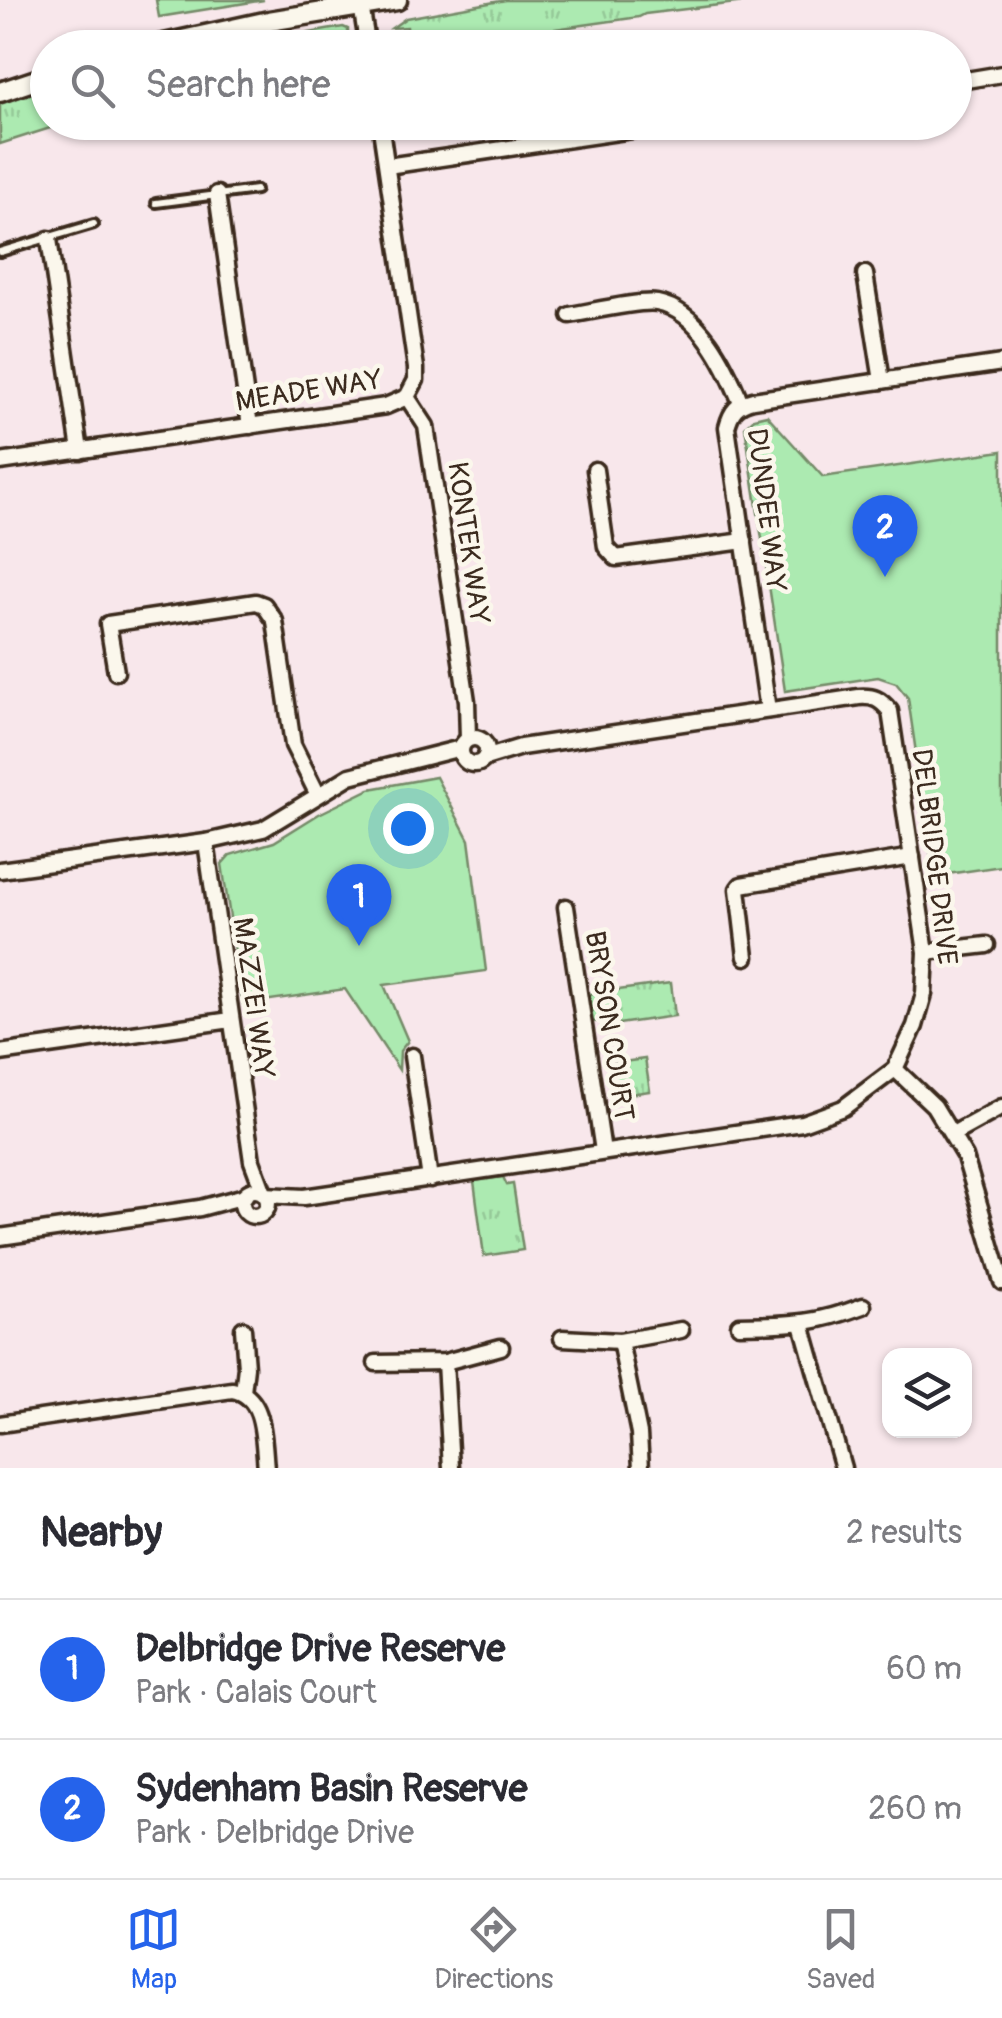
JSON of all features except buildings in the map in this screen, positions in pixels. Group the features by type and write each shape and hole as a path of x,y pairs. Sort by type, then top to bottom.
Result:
{"street":[{"path":"222,30 397,0"},
{"path":"361,5 365,30"},
{"path":"972,79 1002,74"},
{"path":"0,92 30,82"},
{"name":"MEADE WAY","path":"0,462 386,406 407,397 416,380 416,368 383,140"},
{"path":"387,166 564,140"},
{"path":"217,194 250,426"},
{"path":"48,238 80,451"},
{"path":"865,274 882,381"},
{"path":"570,315 655,302 683,315 701,330 741,403"},
{"name":"DUNDEE WAY","path":"768,710 727,427 730,414 741,403 1002,363"},
{"name":"KONTEK WAY","path":"407,397 426,426 476,746"},
{"path":"594,470 606,546 616,558 744,541"},
{"path":"116,672 108,624 256,602 264,604 275,621 292,746 317,794"},
{"name":"DELBRIDGE DRIVE","path":"0,870 206,842 263,829 350,776 476,746 521,747 869,696 884,702 890,711 926,952 924,994 915,1026 894,1068 843,1108 802,1123 304,1197 255,1194 200,1208 0,1237"},
{"name":"DELBRIDGE DRIVE","path":"423,760 480,763 476,746"},
{"name":"MAZZEI WAY","path":"206,842 255,1194"},
{"path":"746,957 738,889 741,886 912,857"},
{"name":"BRYSON COURT","path":"566,908 603,1152"},
{"path":"926,952 987,945"},
{"path":"0,1053 231,1020"},
{"path":"412,1056 430,1179"},
{"path":"894,1068 934,1106 953,1134 973,1177 998,1252 1002,1282"},
{"path":"953,1134 1002,1107"},
{"path":"255,1194 268,1202 264,1213 257,1216 246,1212 243,1206 255,1194"},
{"name":"DELBRIDGE DRIVE","path":"264,1213 304,1197"},
{"name":"DELBRIDGE DRIVE","path":"200,1208 246,1212"},
{"path":"739,1325 823,1321 863,1306"},
{"path":"802,1324 843,1468"},
{"path":"243,1329 243,1392"},
{"path":"562,1338 620,1341 681,1330"},
{"path":"620,1341 642,1468"},
{"path":"376,1363 445,1362 501,1347"},
{"path":"445,1362 452,1468"},
{"path":"0,1424 232,1390 252,1398 257,1408 266,1468"}],"lane":[{"path":"156,203 256,190"},
{"path":"0,252 94,224"}],"green space":[{"path":"156,0 264,0 159,17"},
{"path":"506,0 761,0 548,30 392,28 406,18"},
{"path":"30,94 30,134 0,144 0,104"},
{"path":"767,415 823,477 1002,451 1002,866 934,876 908,698 896,683 878,677 785,691 745,427 754,418"},
{"path":"436,777 469,840 486,971 384,985 408,1041 400,1051 399,1070 345,989 243,1004 222,864 230,855 274,842 370,789"},
{"path":"671,983 675,1016 604,1026 603,1021 591,1022 588,994"},
{"path":"645,1059 650,1091 613,1094 608,1064"},
{"path":"503,1177 507,1185 513,1184 523,1250 484,1256 474,1181"}],"place":[{"name":"Sydenham Basin Reserve","path":"885,577"},
{"name":"Delbridge Drive Reserve","path":"359,946"}]}
